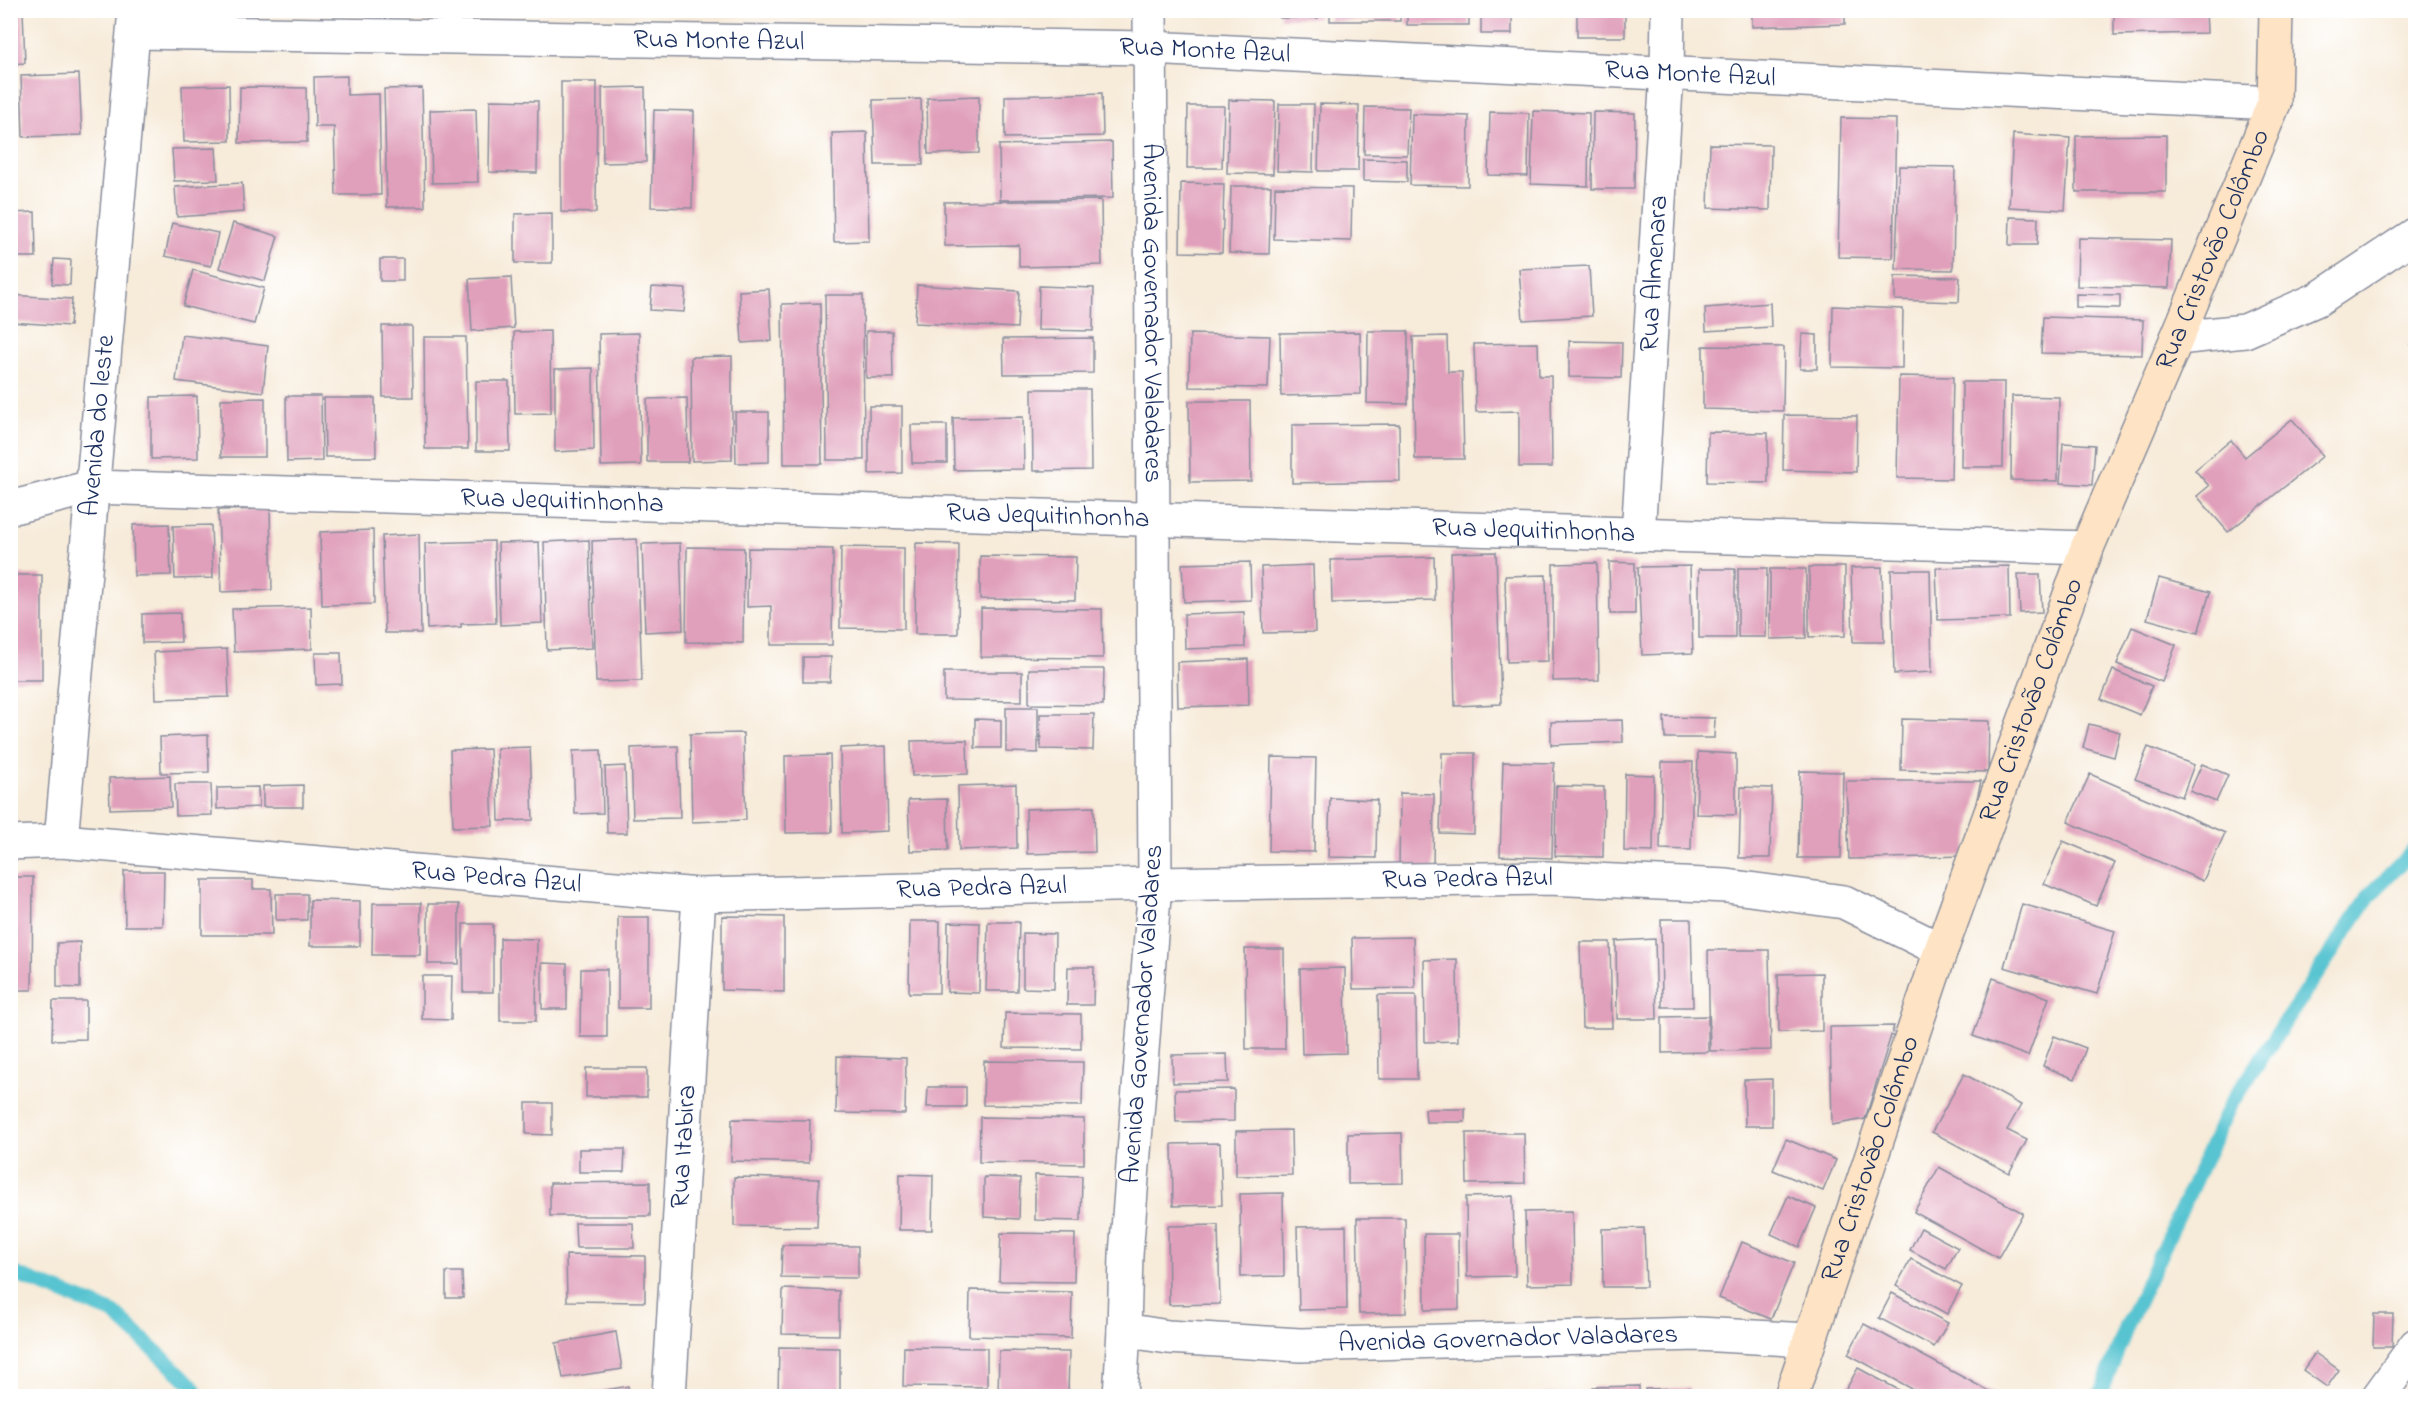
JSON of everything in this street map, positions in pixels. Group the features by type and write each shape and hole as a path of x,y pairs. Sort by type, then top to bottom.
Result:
{"street":[{"name":"Avenida Governador Valadares","path":"1150,10 1155,884 1126,1255 1124,1330 1168,1337 1300,1345 1698,1334 1809,1340"},
{"name":"Rua Almenara","path":"1638,535 1667,73 1668,10"},
{"name":"Rua Cristovão Colômbo","path":"1791,1396 1941,950 2087,548 2274,104 2276,10"},
{"name":"Rua Monte Azul","path":"135,21 1149,48 2274,104"},
{"name":"Avenida do leste","path":"61,841 135,21"},
{"path":"2177,338 2245,330 2318,299 2415,234"},
{"name":"Rua Jequitinhonha","path":"10,508 92,487 2087,548"},
{"name":"Rua Pedra Azul","path":"10,843 61,841 699,895 1155,884 1548,878 1728,886 1844,902 1941,950"},
{"name":"Rua Itabira","path":"669,1396 699,895"},
{"path":"1120,1396 1124,1330"},
{"path":"2379,1396 2415,1345"}],"building":[{"path":"10,10 23,10 25,63 10,64"},
{"path":"1072,10 1098,10 1098,13 1072,13"},
{"path":"1280,10 1318,10 1318,18 1280,18"},
{"path":"1330,10 1400,10 1400,21 1330,21"},
{"path":"1407,10 1469,10 1469,25 1407,25"},
{"path":"1481,10 1512,10 1512,34 1481,34"},
{"path":"1577,10 1625,10 1625,37 1577,37"},
{"path":"1752,10 1845,10 1845,24 1752,27"},
{"path":"2114,10 2206,10 2207,33 2114,35"},
{"path":"79,74 82,135 23,137 21,76"},
{"path":"347,76 347,95 379,94 381,195 336,195 334,127 315,127 314,77"},
{"path":"561,82 597,82 596,213 561,212"},
{"path":"229,85 230,141 184,142 182,86"},
{"path":"240,87 306,88 307,142 239,143"},
{"path":"645,87 646,162 603,163 602,88"},
{"path":"422,88 425,207 387,207 384,89"},
{"path":"1102,93 1103,136 1005,138 1005,96"},
{"path":"979,96 979,153 928,154 927,98"},
{"path":"921,99 923,165 875,165 873,100"},
{"path":"490,100 538,101 537,173 489,172"},
{"path":"1229,100 1275,101 1273,174 1227,173"},
{"path":"1279,104 1314,104 1313,172 1277,171"},
{"path":"1320,104 1359,105 1358,171 1318,171"},
{"path":"1188,106 1224,106 1222,168 1187,168"},
{"path":"1365,107 1409,108 1407,155 1364,154"},
{"path":"476,109 478,182 432,183 430,110"},
{"path":"654,110 694,111 692,208 651,207"},
{"path":"1533,111 1589,113 1588,186 1531,184"},
{"path":"1490,112 1529,113 1528,176 1488,175"},
{"path":"1593,112 1635,113 1634,189 1592,189"},
{"path":"1412,114 1469,116 1468,186 1410,185"},
{"path":"1841,118 1896,119 1893,258 1838,257"},
{"path":"867,132 869,241 834,242 832,133"},
{"path":"2013,134 2070,138 2065,210 2009,207"},
{"path":"2166,135 2166,192 2076,192 2076,136"},
{"path":"1112,142 1113,198 1000,200 999,145"},
{"path":"1710,144 1771,145 1770,210 1708,208"},
{"path":"216,148 218,180 174,181 172,149"},
{"path":"1363,159 1407,160 1407,182 1363,181"},
{"path":"1899,166 1955,167 1953,270 1896,269"},
{"path":"242,183 244,212 177,217 175,187"},
{"path":"1181,183 1224,184 1222,253 1180,252"},
{"path":"1231,186 1271,186 1269,254 1229,253"},
{"path":"1275,187 1352,188 1351,241 1274,239"},
{"path":"1101,200 1102,265 1019,267 1019,245 945,246 944,202"},
{"path":"35,212 36,257 10,257 10,213"},
{"path":"552,213 552,263 515,263 515,214"},
{"path":"2010,217 2038,218 2037,245 2009,245"},
{"path":"172,223 218,233 211,266 165,256"},
{"path":"233,223 278,236 265,281 219,268"},
{"path":"2078,238 2171,240 2169,288 2077,286"},
{"path":"54,259 71,260 70,285 52,284"},
{"path":"380,259 403,259 403,281 380,281"},
{"path":"1589,266 1592,316 1523,320 1519,269"},
{"path":"193,270 264,288 254,324 183,306"},
{"path":"1895,276 1960,277 1959,302 1895,300"},
{"path":"511,277 514,328 472,331 469,279"},
{"path":"917,285 1019,291 1017,328 915,323"},
{"path":"1039,286 1094,288 1093,331 1038,330"},
{"path":"652,287 686,289 684,312 650,310"},
{"path":"769,289 772,341 742,343 739,291"},
{"path":"2076,294 2120,295 2120,308 2076,307"},
{"path":"10,295 72,299 70,326 10,322"},
{"path":"825,295 863,295 864,460 827,460"},
{"path":"820,303 822,464 784,464 782,304"},
{"path":"1770,303 1771,327 1706,331 1705,308"},
{"path":"1833,306 1903,309 1902,368 1832,367"},
{"path":"2043,317 2143,320 2142,355 2041,353"},
{"path":"382,326 412,326 413,397 383,397"},
{"path":"550,331 551,413 515,414 514,332"},
{"path":"866,331 892,331 893,378 866,378"},
{"path":"1368,331 1408,331 1408,404 1367,403"},
{"path":"1360,332 1361,394 1281,396 1280,333"},
{"path":"639,333 641,465 601,466 599,334"},
{"path":"1190,334 1270,336 1268,388 1189,387"},
{"path":"1802,334 1817,335 1817,369 1800,369"},
{"path":"182,335 268,346 263,392 176,381"},
{"path":"1447,336 1448,372 1462,372 1464,459 1415,459 1413,337"},
{"path":"424,337 466,337 468,449 425,449"},
{"path":"1093,338 1093,373 1004,374 1003,339"},
{"path":"1569,341 1622,342 1621,378 1569,377"},
{"path":"2416,342 2416,355 2410,345"},
{"path":"1538,343 1539,376 1551,376 1552,467 1519,467 1519,411 1476,412 1474,344"},
{"path":"1703,346 1784,347 1783,411 1703,409"},
{"path":"732,356 732,460 692,461 691,357"},
{"path":"593,368 594,450 555,452 555,369"},
{"path":"1899,376 1953,377 1951,479 1897,478"},
{"path":"476,381 509,381 510,451 476,451"},
{"path":"1962,382 2004,382 2003,467 1961,467"},
{"path":"1032,389 1090,389 1091,470 1033,471"},
{"path":"197,396 198,458 151,459 151,397"},
{"path":"286,396 321,396 322,461 287,462"},
{"path":"2012,396 2059,397 2058,481 2011,480"},
{"path":"265,398 265,457 221,457 221,399"},
{"path":"324,398 375,398 376,457 325,457"},
{"path":"687,398 688,462 647,462 647,399"},
{"path":"1189,401 1250,401 1251,481 1190,482"},
{"path":"869,406 902,406 902,473 869,474"},
{"path":"735,412 769,412 769,462 736,463"},
{"path":"1784,415 1857,416 1856,472 1783,470"},
{"path":"1023,417 1024,469 954,470 953,418"},
{"path":"2292,419 2323,456 2228,532 2197,496 2209,486 2195,470 2231,440 2245,457"},
{"path":"1399,424 1400,481 1292,483 1292,425"},
{"path":"911,425 947,425 947,463 912,463"},
{"path":"1708,432 1768,433 1768,483 1707,482"},
{"path":"2063,443 2095,445 2092,485 2060,483"},
{"path":"270,509 272,590 221,592 218,510"},
{"path":"169,524 171,575 134,576 133,525"},
{"path":"211,525 213,578 175,579 173,526"},
{"path":"373,530 374,604 322,605 320,532"},
{"path":"419,534 421,633 385,633 382,536"},
{"path":"637,539 642,681 596,682 592,541"},
{"path":"589,540 592,648 547,650 544,542"},
{"path":"494,541 496,623 461,624 461,627 427,629 425,543"},
{"path":"539,542 542,623 500,625 498,543"},
{"path":"680,543 683,630 645,632 642,544"},
{"path":"916,543 959,544 958,634 915,634"},
{"path":"687,547 744,548 743,643 686,642"},
{"path":"841,547 904,548 904,629 840,628"},
{"path":"748,548 833,549 832,645 771,645 771,606 747,607"},
{"path":"1496,552 1501,704 1455,706 1451,553"},
{"path":"980,556 1076,557 1075,600 980,599"},
{"path":"1434,557 1435,600 1332,603 1331,560"},
{"path":"1250,562 1251,600 1184,602 1182,564"},
{"path":"1609,562 1635,563 1635,614 1610,614"},
{"path":"1597,563 1599,680 1553,681 1553,564"},
{"path":"1313,565 1315,632 1263,633 1261,567"},
{"path":"1690,566 1693,653 1642,655 1638,567"},
{"path":"2009,566 2010,618 1938,620 1936,568"},
{"path":"1809,567 1845,567 1845,636 1809,637"},
{"path":"1882,567 1884,642 1853,642 1851,568"},
{"path":"1738,568 1767,568 1766,637 1738,637"},
{"path":"1699,569 1735,569 1735,638 1699,638"},
{"path":"1770,569 1806,569 1806,638 1770,639"},
{"path":"1891,570 1930,570 1932,672 1894,674"},
{"path":"2018,574 2040,574 2042,612 2020,613"},
{"path":"10,575 42,575 42,680 10,680"},
{"path":"1546,575 1548,661 1507,662 1505,576"},
{"path":"2159,578 2210,592 2198,633 2147,619"},
{"path":"311,607 312,649 234,652 232,609"},
{"path":"981,608 1102,609 1103,658 981,657"},
{"path":"1244,612 1245,647 1185,649 1184,614"},
{"path":"180,613 181,642 142,643 142,614"},
{"path":"2132,627 2176,645 2162,682 2117,664"},
{"path":"227,649 229,697 156,699 154,652"},
{"path":"315,653 341,653 342,684 316,685"},
{"path":"803,657 831,657 830,682 803,682"},
{"path":"1248,659 1249,705 1178,707 1177,662"},
{"path":"1029,669 1104,669 1103,705 1029,704"},
{"path":"2113,670 2152,686 2140,715 2101,699"},
{"path":"944,672 1022,672 1022,701 944,700"},
{"path":"1006,707 1038,707 1038,753 1006,752"},
{"path":"1040,714 1094,714 1093,750 1041,749"},
{"path":"1664,717 1715,718 1714,738 1665,738"},
{"path":"975,719 1001,720 1001,748 975,748"},
{"path":"1902,719 1989,721 1988,772 1901,770"},
{"path":"1622,720 1623,742 1551,745 1551,722"},
{"path":"2089,724 2120,732 2114,757 2083,748"},
{"path":"743,733 746,820 692,822 690,734"},
{"path":"208,735 209,772 161,773 160,737"},
{"path":"967,740 968,774 912,776 911,741"},
{"path":"678,746 680,818 633,819 631,748"},
{"path":"886,746 888,831 842,833 840,748"},
{"path":"530,747 533,820 499,821 497,748"},
{"path":"2148,747 2194,765 2182,797 2135,779"},
{"path":"490,749 493,826 453,827 450,750"},
{"path":"601,750 603,813 575,814 573,751"},
{"path":"1698,752 1736,754 1736,815 1696,814"},
{"path":"1442,753 1475,753 1474,834 1440,833"},
{"path":"830,755 832,832 786,833 785,756"},
{"path":"1271,757 1316,758 1314,852 1269,851"},
{"path":"1503,762 1554,763 1552,858 1500,856"},
{"path":"1662,762 1693,762 1691,850 1660,849"},
{"path":"2202,764 2228,775 2216,802 2190,791"},
{"path":"625,766 627,833 607,833 605,767"},
{"path":"1800,771 1843,772 1841,858 1798,858"},
{"path":"1625,774 1654,775 1653,852 1624,851"},
{"path":"2090,774 2225,833 2203,881 2068,822"},
{"path":"170,776 171,807 110,809 109,778"},
{"path":"1846,781 1981,781 1964,856 1849,859"},
{"path":"175,784 211,784 212,815 176,816"},
{"path":"1016,784 1017,848 959,850 958,786"},
{"path":"303,785 303,807 263,807 263,786"},
{"path":"1556,786 1604,787 1603,857 1555,856"},
{"path":"258,787 259,807 217,809 217,788"},
{"path":"1741,787 1772,788 1770,858 1739,858"},
{"path":"1400,793 1434,794 1433,870 1399,869"},
{"path":"1330,798 1377,800 1376,858 1328,857"},
{"path":"947,799 948,850 910,851 908,800"},
{"path":"1094,807 1095,852 1027,854 1026,809"},
{"path":"2063,841 2115,863 2096,906 2044,884"},
{"path":"124,871 164,871 163,926 125,926"},
{"path":"10,877 33,877 32,990 10,990"},
{"path":"202,880 253,880 253,889 271,889 272,935 202,935"},
{"path":"276,894 307,894 307,920 276,920"},
{"path":"310,900 360,901 360,946 310,946"},
{"path":"373,903 421,903 420,955 372,955"},
{"path":"428,904 459,904 459,964 428,964"},
{"path":"2022,904 2115,931 2097,994 2004,967"},
{"path":"722,916 784,917 784,992 722,990"},
{"path":"618,917 649,917 649,1008 618,1008"},
{"path":"1661,919 1691,919 1693,1007 1662,1007"},
{"path":"910,921 940,921 939,993 909,993"},
{"path":"948,922 980,923 979,993 947,992"},
{"path":"988,922 1019,922 1017,991 986,991"},
{"path":"463,924 493,924 493,992 463,992"},
{"path":"1023,933 1055,934 1054,989 1023,988"},
{"path":"1413,937 1415,988 1353,989 1352,938"},
{"path":"500,938 537,939 536,1021 500,1021"},
{"path":"1655,939 1657,1019 1617,1019 1616,941"},
{"path":"80,942 80,988 57,987 57,943"},
{"path":"1580,942 1610,942 1612,1028 1582,1028"},
{"path":"1245,949 1284,949 1285,1049 1246,1049"},
{"path":"1708,950 1769,950 1771,1050 1710,1051"},
{"path":"1457,959 1458,1041 1425,1042 1424,960"},
{"path":"542,963 567,964 567,1009 542,1009"},
{"path":"1068,967 1094,967 1093,1005 1067,1005"},
{"path":"1345,968 1346,1053 1302,1054 1300,969"},
{"path":"581,969 607,969 607,1037 580,1037"},
{"path":"1822,973 1822,1031 1779,1032 1778,974"},
{"path":"422,976 452,976 451,1020 422,1019"},
{"path":"1993,978 2049,998 2028,1056 1973,1036"},
{"path":"1378,995 1416,995 1417,1079 1379,1079"},
{"path":"53,1001 86,1001 86,1039 52,1040"},
{"path":"1005,1013 1081,1014 1081,1049 1004,1048"},
{"path":"1708,1016 1708,1052 1662,1053 1662,1017"},
{"path":"1894,1026 1865,1119 1832,1125 1830,1027"},
{"path":"2054,1036 2086,1048 2075,1079 2043,1066"},
{"path":"1227,1054 1228,1082 1173,1083 1172,1055"},
{"path":"837,1056 906,1058 905,1114 836,1113"},
{"path":"984,1061 1083,1062 1082,1106 983,1105"},
{"path":"586,1068 647,1068 647,1097 586,1097"},
{"path":"1964,1074 2021,1105 2007,1130 2027,1140 2009,1173 1932,1132"},
{"path":"1772,1079 1772,1126 1745,1126 1744,1080"},
{"path":"928,1087 966,1087 966,1107 927,1107"},
{"path":"1234,1089 1234,1121 1176,1122 1175,1090"},
{"path":"526,1103 552,1103 552,1135 526,1134"},
{"path":"1425,1109 1465,1109 1465,1122 1426,1122"},
{"path":"980,1117 1084,1119 1084,1164 979,1162"},
{"path":"732,1119 810,1120 809,1163 731,1161"},
{"path":"1291,1130 1292,1175 1236,1176 1236,1131"},
{"path":"1402,1133 1403,1183 1348,1184 1348,1134"},
{"path":"1466,1133 1524,1133 1525,1183 1467,1184"},
{"path":"1786,1139 1836,1160 1823,1191 1773,1170"},
{"path":"1220,1143 1222,1205 1173,1206 1172,1144"},
{"path":"579,1149 625,1149 624,1172 579,1172"},
{"path":"1939,1167 2023,1213 1998,1258 1914,1212"},
{"path":"900,1174 933,1175 932,1230 899,1230"},
{"path":"1035,1175 1082,1176 1081,1221 1035,1220"},
{"path":"734,1177 819,1179 817,1227 734,1226"},
{"path":"984,1177 1020,1178 1019,1219 984,1217"},
{"path":"650,1182 650,1216 550,1216 550,1183"},
{"path":"1283,1193 1284,1276 1241,1277 1240,1194"},
{"path":"1513,1196 1515,1276 1467,1277 1466,1197"},
{"path":"1788,1196 1816,1208 1799,1247 1771,1234"},
{"path":"1572,1211 1573,1284 1527,1285 1525,1212"},
{"path":"1357,1218 1405,1218 1406,1313 1359,1314"},
{"path":"575,1223 633,1223 634,1248 576,1248"},
{"path":"1218,1225 1220,1304 1169,1305 1168,1226"},
{"path":"1346,1226 1347,1309 1299,1310 1297,1227"},
{"path":"1644,1228 1646,1287 1603,1287 1602,1229"},
{"path":"1921,1228 1958,1248 1946,1269 1910,1250"},
{"path":"1001,1233 1075,1234 1074,1282 999,1281"},
{"path":"1424,1234 1458,1234 1459,1309 1425,1310"},
{"path":"1742,1242 1794,1263 1771,1319 1719,1298"},
{"path":"782,1245 858,1246 858,1278 781,1277"},
{"path":"566,1255 645,1256 645,1302 567,1301"},
{"path":"1911,1259 1962,1286 1947,1314 1896,1286"},
{"path":"446,1272 462,1272 463,1298 446,1298"},
{"path":"783,1289 839,1291 839,1335 782,1334"},
{"path":"970,1290 1072,1292 1071,1338 969,1336"},
{"path":"1892,1293 1948,1323 1934,1347 1879,1318"},
{"path":"2374,1314 2393,1314 2392,1347 2373,1347"},
{"path":"1864,1324 1998,1396 1925,1396 1848,1354"},
{"path":"616,1332 622,1369 563,1378 556,1343"},
{"path":"779,1347 840,1348 840,1396 778,1396"},
{"path":"904,1347 987,1348 987,1387 903,1386"},
{"path":"999,1351 1069,1352 1068,1396 998,1396"},
{"path":"2315,1353 2339,1370 2327,1387 2303,1370"},
{"path":"1858,1368 1910,1396 1850,1396 1844,1393"},
{"path":"628,1386 630,1396 584,1396 584,1394"},
{"path":"1639,1386 1639,1396 1593,1396 1593,1387"},
{"path":"1690,1388 1690,1396 1646,1396 1645,1389"},
{"path":"1582,1393 1582,1396 1540,1396 1540,1394"},
{"path":"1705,1394 1738,1394 1738,1396 1705,1396"}],"waterway":[{"path":"2100,1396 2126,1328 2230,1105 2369,896 2416,848"},
{"path":"10,1272 114,1313 191,1384 198,1396"}]}
